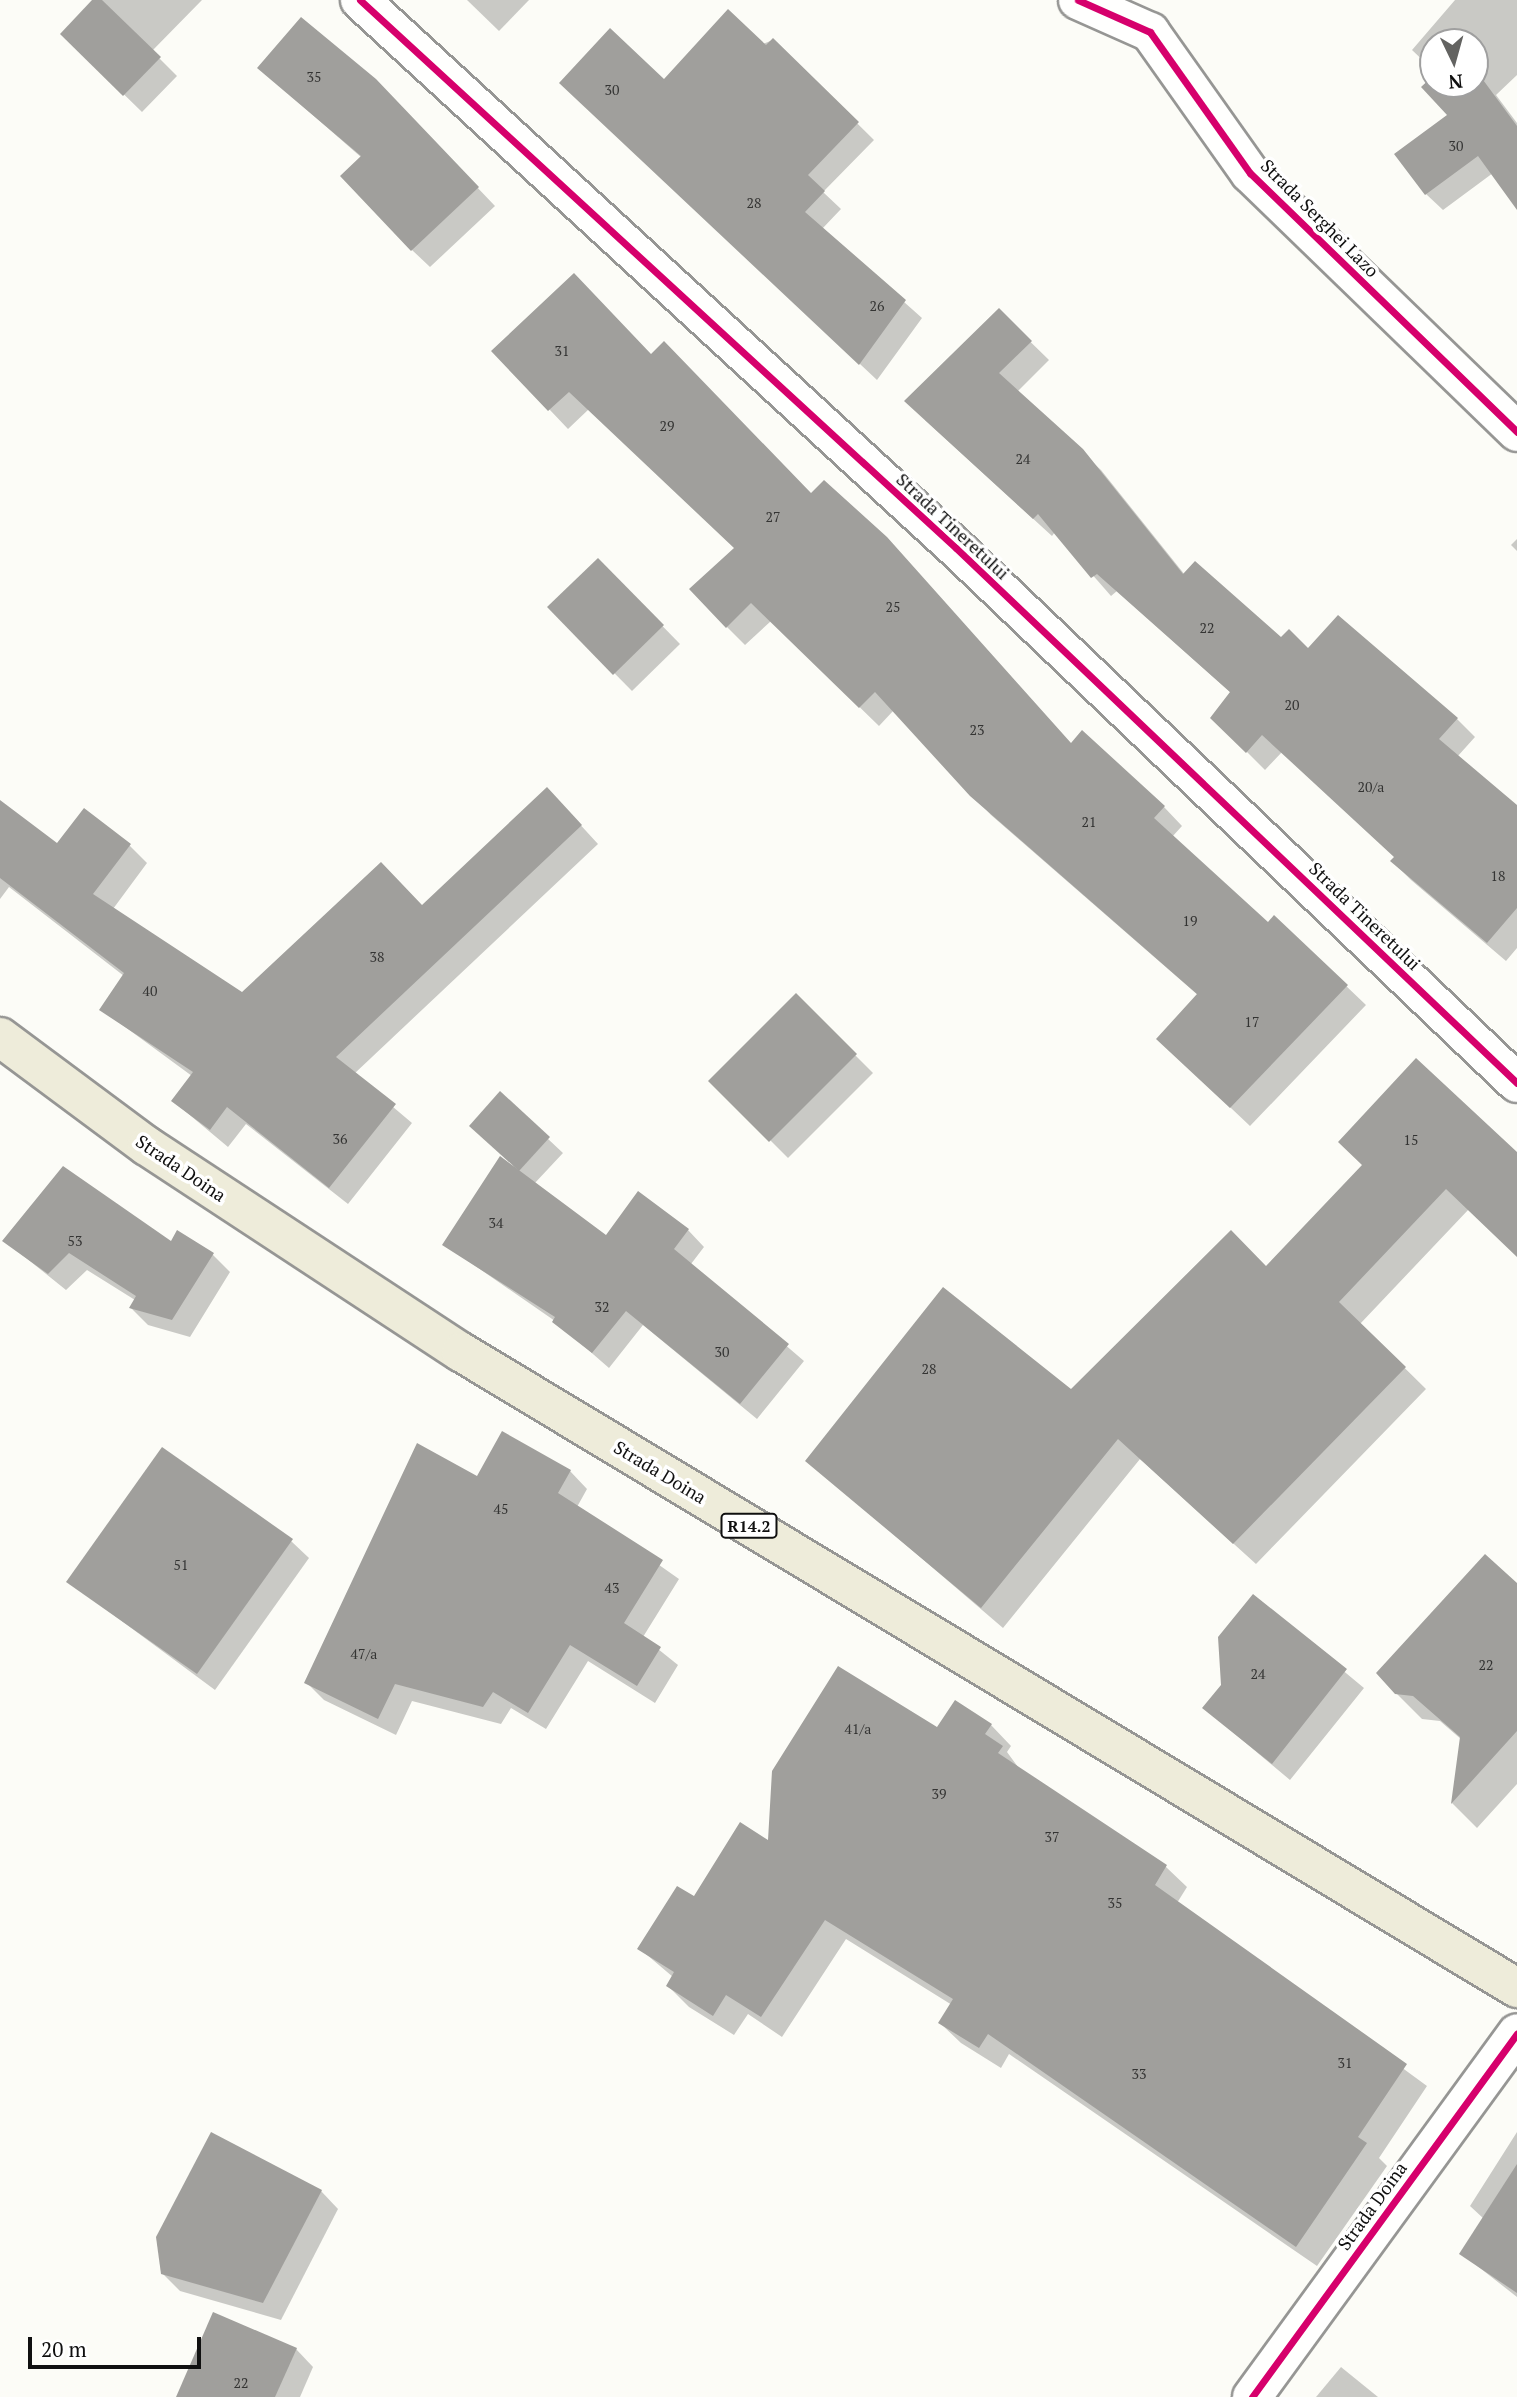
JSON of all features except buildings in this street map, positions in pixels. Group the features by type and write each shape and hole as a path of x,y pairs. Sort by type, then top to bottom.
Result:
{"main road":[{"name":"Strada Doina","path":"0,1037 147,1146 461,1352 1517,1987"}],"street":[{"name":"Strada Tineretului","path":"360,0 956,548 1517,1083"},
{"name":"Strada Serghei Lazo","path":"1078,0 1150,32 1250,173 1517,432"},
{"name":"Strada Doina","path":"1252,2397 1517,2032"}],"cycle path":[{"path":"360,0 956,548 1517,1083"},
{"path":"1078,0 1150,32 1250,173 1517,432"},
{"path":"1252,2397 1517,2033"}]}
